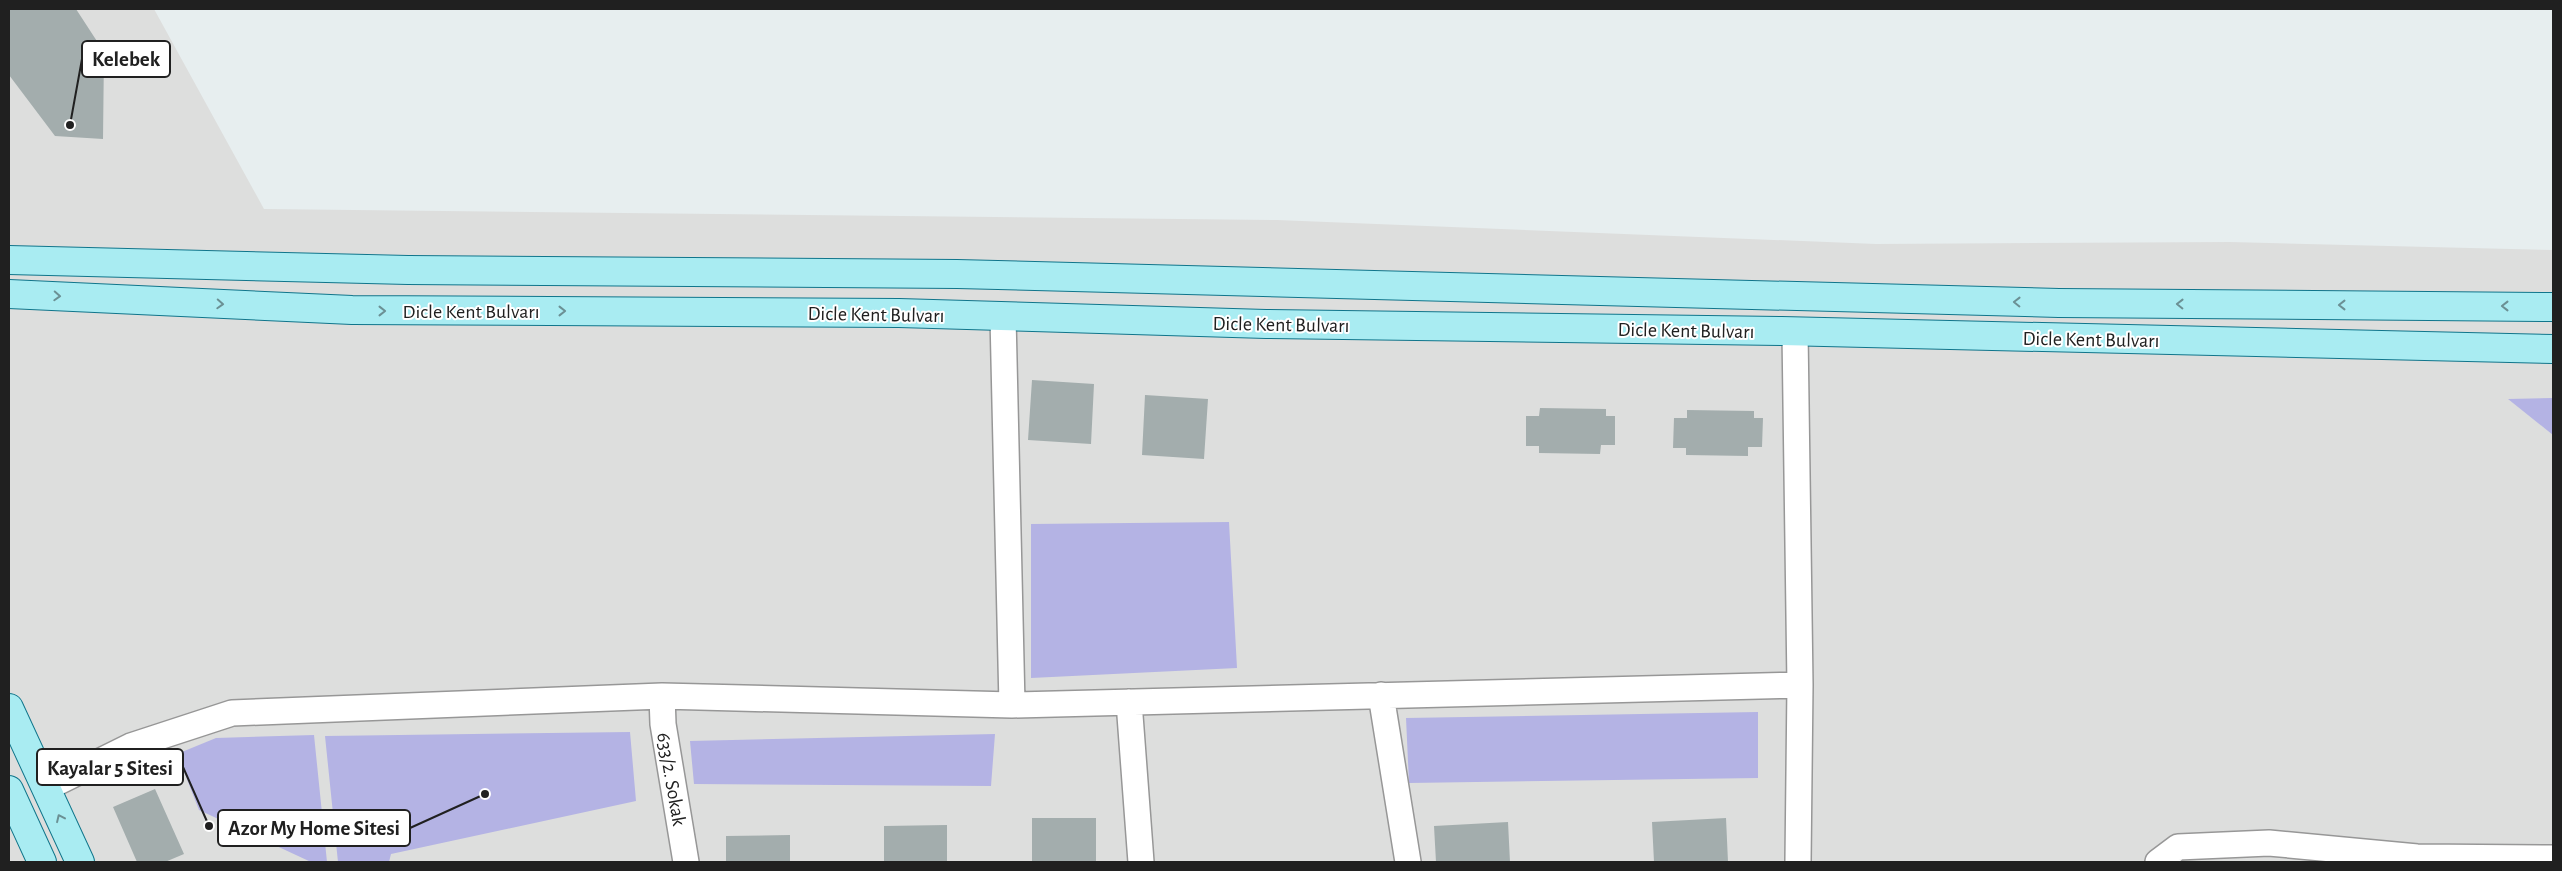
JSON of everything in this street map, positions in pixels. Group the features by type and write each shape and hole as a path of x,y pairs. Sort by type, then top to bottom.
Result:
{"main road":[{"name":"Dicle Kent Bulvarı","path":"9,260 408,270 957,274 2059,303 2553,306"},
{"name":"Dicle Kent Bulvarı","path":"9,294 352,310 899,313 1276,324 1795,332 2553,349"},
{"path":"9,708 80,862"},
{"path":"11,800 42,862"}],"street":[{"path":"1003,317 1012,705"},
{"path":"1795,332 1800,685 1798,862"},
{"path":"46,788 131,746 232,713 662,696 1012,705 1800,685"},
{"path":"1381,695 1408,862"},
{"name":"633/2. Sokak","path":"662,696 663,724 686,862"},
{"path":"1129,702 1141,862"},
{"path":"2158,862 2178,847 2268,843 2417,857 2553,858"}],"shaded area":[{"path":"9,9 154,9 264,209 1277,220 1876,244 2230,242 2553,250 2553,862 9,862"},
{"path":"2553,398 2553,435 2508,399"},
{"path":"1229,522 1237,668 1031,678 1031,524"},
{"path":"1758,712 1758,778 1409,783 1406,718"},
{"path":"630,732 636,801 391,854 389,862 338,862 325,736"},
{"path":"995,734 991,786 694,784 690,741"},
{"path":"314,735 327,862 311,862 199,810 177,754 216,738"}],"building":[{"path":"9,9 76,9 104,52 103,139 55,136 9,75"},
{"path":"1032,380 1094,384 1091,444 1028,440"},
{"path":"1145,395 1208,399 1204,459 1142,455"},
{"path":"1540,408 1606,409 1606,416 1615,416 1615,445 1601,445 1600,454 1539,453 1539,446 1526,446 1526,416 1539,416"},
{"path":"1687,410 1754,411 1754,418 1763,418 1762,447 1748,447 1748,456 1686,455 1686,448 1673,448 1674,418 1687,418"},
{"path":"155,789 184,854 165,862 137,862 113,807"},
{"path":"1032,818 1096,818 1096,862 1032,862"},
{"path":"1726,818 1728,862 1654,862 1652,822"},
{"path":"1508,822 1510,862 1436,862 1434,826"},
{"path":"947,825 947,862 884,862 884,826"},
{"path":"790,835 790,862 726,862 726,836"}],"place":[{"name":"Kelebek","path":"70,125"},
{"name":"Azor My Home Sitesi","path":"485,794"},
{"name":"Kayalar 5 Sitesi","path":"209,826"}]}
